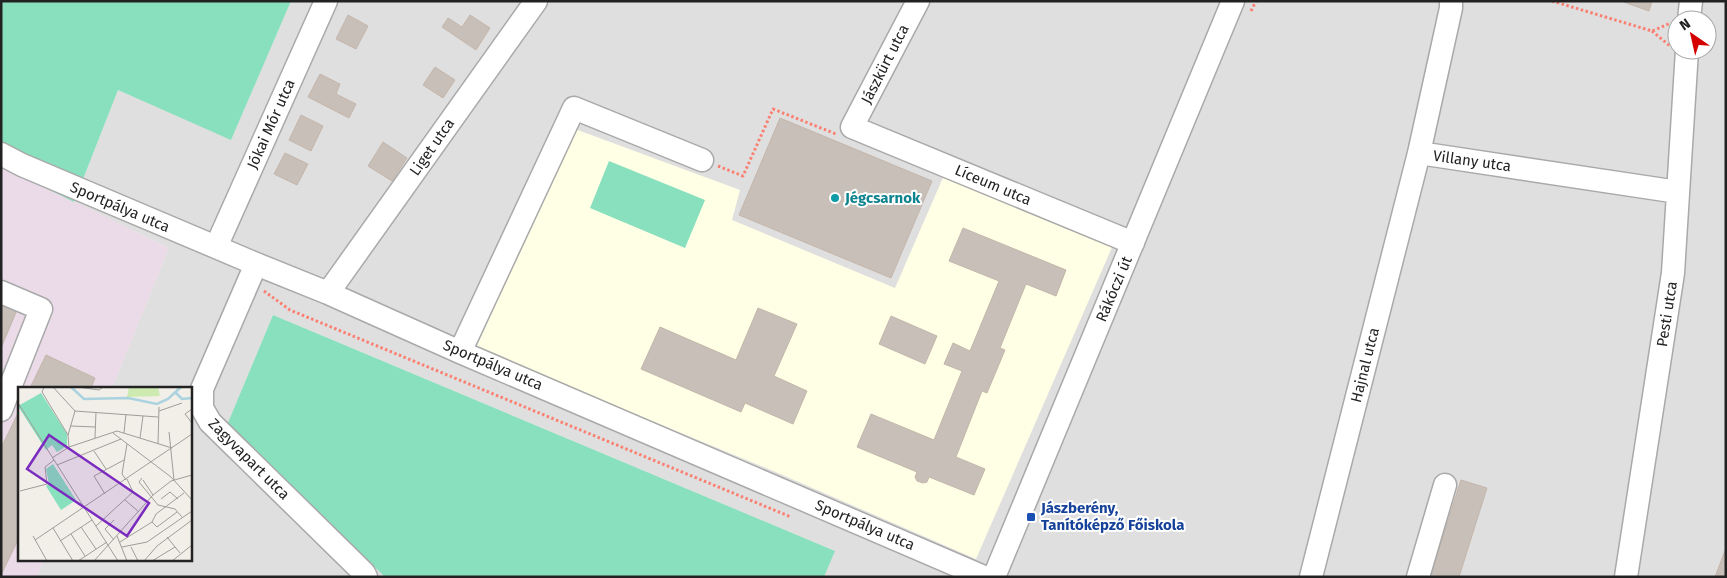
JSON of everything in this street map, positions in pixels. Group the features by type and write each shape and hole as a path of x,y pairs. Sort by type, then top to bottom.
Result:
{"street":[{"name":"Jókai Mór utca","path":"216,247 326,1"},
{"name":"Liget utca","path":"328,293 536,1"},
{"name":"Jászkürt utca","path":"844,130 918,1"},
{"name":"Rákóczi út","path":"994,577 1233,1"},
{"name":"Villany utca","path":"1451,1 1419,153 1678,192"},
{"name":"Pesti utca","path":"1626,577 1673,273 1686,60"},
{"path":"460,352 574,108 702,160"},
{"name":"Líceum utca","path":"844,130 1133,243"},
{"name":"Hajnal utca","path":"1311,577 1419,153"},
{"name":"Sportpálya utca","path":"1,154 22,165 216,247 253,272 328,293 460,352 984,577"},
{"name":"Zagyvapart utca","path":"253,272 202,389 202,408 210,422 366,577"},
{"path":"1,292 41,309 1,410"},
{"path":"1418,577 1446,485"}],"path":[{"path":"1552,1 1652,30 1667,24"},
{"path":"702,160 742,176 774,110 844,130"},
{"path":"253,272 290,310 797,520"}],"shaded area":[{"path":"291,1 1726,1 1726,577 824,577 835,551 273,315 227,425 385,577 37,577 44,560 191,560 191,387 112,387 169,248 74,202 118,90 231,139"},
{"path":"575,129 740,190 732,220 895,288 945,173 1113,245 976,559 778,473 476,348"},
{"path":"1,166 169,248 112,387 18,387 18,560 44,560 37,577 1,577"}],"green space":[{"path":"1,1 291,1 231,140 118,90 74,202 1,166"},
{"path":"609,161 705,200 685,248 590,208"},
{"path":"273,315 835,551 824,577 385,577 227,425"}],"building":[{"path":"1621,1 1652,1 1649,11"},
{"path":"348,15 368,26 356,49 336,39"},
{"path":"470,15 490,28 476,50 442,27 448,18 462,27"},
{"path":"435,67 455,80 443,98 423,85"},
{"path":"320,74 340,84 336,94 356,104 349,118 308,97"},
{"path":"301,115 323,126 311,151 289,140"},
{"name":"Jégcsarnok","path":"780,118 932,181 891,278 739,215"},
{"path":"383,142 407,158 392,181 368,166"},
{"path":"285,153 308,164 297,185 274,174"},
{"path":"963,228 1066,270 1056,296 1026,284 1000,348 1005,350 987,393 982,391 956,457 985,469 974,495 929,477 927,482 917,481 915,477 917,472 857,447 871,414 934,440 962,371 944,364 953,343 970,351 999,281 949,261"},
{"path":"1,303 17,310 1,348"},
{"path":"758,308 797,324 774,376 807,391 793,424 745,403 741,412 641,369 660,327 736,360"},
{"path":"891,316 937,336 925,364 879,344"},
{"path":"46,355 95,378 91,387 30,387"},
{"path":"18,413 18,540 1,575 1,448"},
{"path":"1461,480 1487,488 1459,577 1430,577"},
{"path":"1726,548 1726,577 1715,577"}],"place":[{"name":"Jégcsarnok","path":"835,198"},
{"name":"Jászberény, Tanítóképző Főiskola","path":"1031,517"}]}
